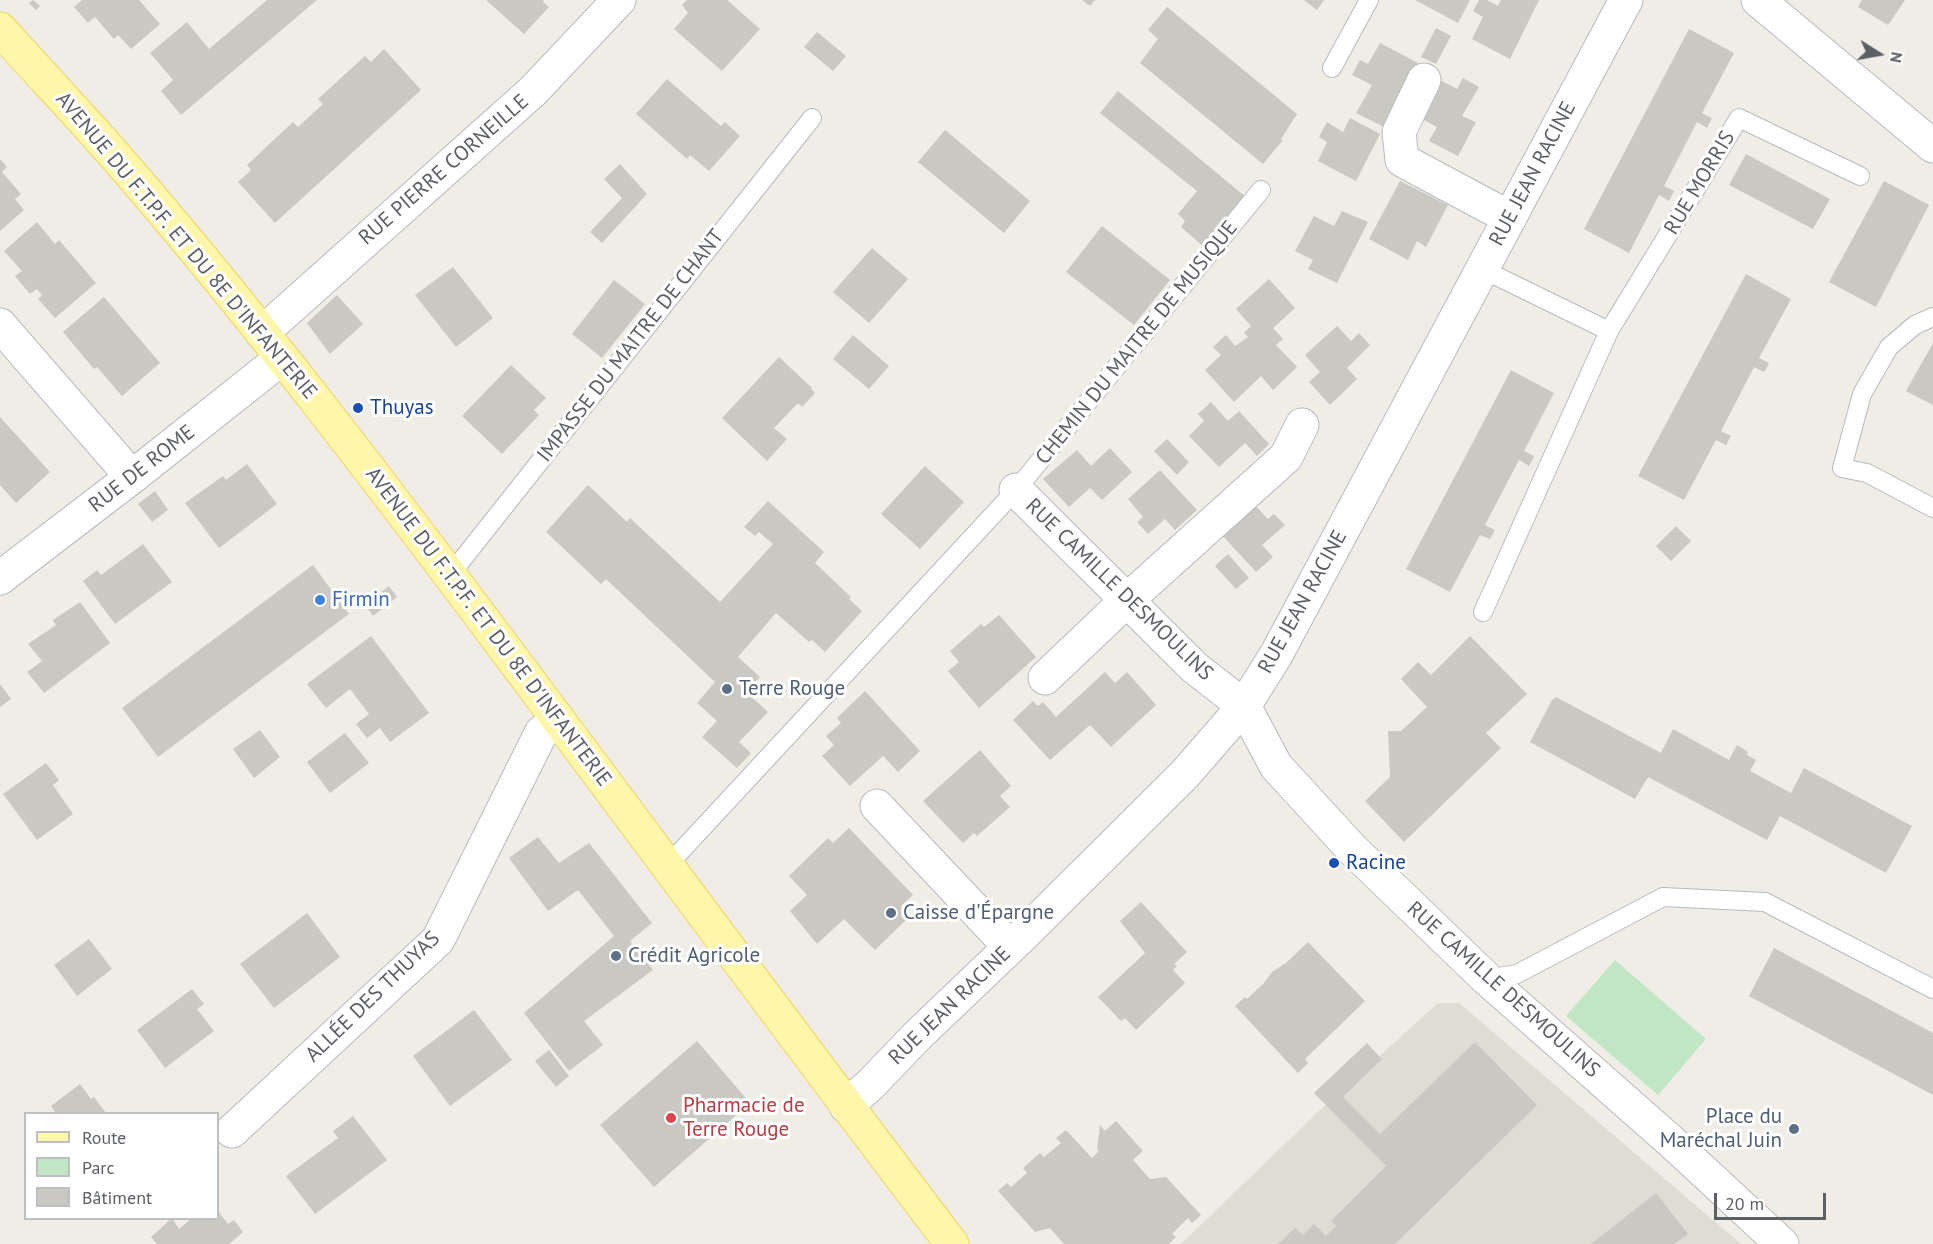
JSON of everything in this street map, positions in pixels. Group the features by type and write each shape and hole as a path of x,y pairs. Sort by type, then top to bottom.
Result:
{"main road":[{"name":"AVENUE DU F.T.P.F. ET DU 8E D'INFANTERIE","path":"0,29 130,172 282,358 450,575 669,865 846,1106 952,1244"}],"street":[{"name":"RUE PIERRE CORNEILLE","path":"262,333 534,91 619,0"},
{"name":"RUE JEAN RACINE","path":"846,1106 1185,774 1244,706 1276,655 1626,0"},
{"path":"1758,0 1933,146"},
{"path":"1424,80 1399,132 1402,160 1510,218"},
{"path":"0,325 132,477"},
{"name":"RUE DE ROME","path":"0,578 282,358"},
{"path":"1045,678 1126,601 1286,457 1302,425"},
{"name":"RUE CAMILLE DESMOULINS","path":"1016,490 1195,668 1244,706 1276,766 1353,850 1488,979 1675,1145 1782,1244"},
{"name":"ALLÉE DES THUYAS","path":"232,1131 438,940 541,733 558,719"},
{"path":"877,806 1010,947"}],"lane":[{"path":"1332,68 1369,0"},
{"name":"IMPASSE DU MAITRE DE CHANT","path":"450,575 812,118"},
{"name":"RUE MORRIS","path":"1483,612 1609,331 1739,118 1860,176"},
{"name":"CHEMIN DU MAITRE DE MUSIQUE","path":"669,865 1016,490 1261,190"},
{"path":"1482,268 1609,331"},
{"path":"1933,317 1915,326 1889,347 1862,394 1842,468 1867,473 1933,508"},
{"path":"1488,979 1517,975 1663,897 1765,902 1933,989"}],"shaded area":[{"path":"1438,1003 1459,1003 1741,1244 1181,1244 1321,1109"}],"green space":[{"path":"1615,960 1706,1039 1658,1095 1566,1016"}],"building":[{"path":"33,0 40,6 36,10 29,3"},
{"path":"82,0 139,0 160,24 131,49 118,35 114,39 95,17 88,23 74,7"},
{"path":"267,0 317,0 181,115 161,91 173,80 150,53 187,22 209,49"},
{"path":"486,0 544,0 543,2 549,7 524,34"},
{"path":"687,0 727,0 760,29 722,71 674,29 688,13 682,5"},
{"path":"1082,0 1095,0 1090,6"},
{"path":"1304,0 1324,0 1317,10"},
{"path":"1415,0 1470,0 1458,23"},
{"path":"1479,0 1487,0 1498,6 1501,0 1539,0 1510,59 1472,39 1483,17 1473,11"},
{"path":"1862,0 1905,0 1888,25 1858,7"},
{"path":"1167,7 1297,114 1281,139 1283,140 1263,164 1140,63 1158,39 1148,30"},
{"path":"1436,28 1451,36 1436,64 1421,57"},
{"path":"1689,29 1734,53 1702,113 1712,118 1707,128 1697,122 1664,186 1674,191 1669,201 1659,195 1629,253 1584,229"},
{"path":"817,32 846,56 833,71 804,47"},
{"path":"1380,43 1418,63 1384,127 1356,113 1372,85 1352,75 1360,60 1368,64"},
{"path":"384,49 421,90 275,223 238,182 251,170 247,165 293,122 298,127 323,104 318,99 365,56 371,62"},
{"path":"1463,78 1479,87 1462,116 1476,122 1458,156 1429,141 1437,127 1418,117 1438,79 1457,89"},
{"path":"667,79 721,126 725,122 740,136 709,171 690,155 687,159 636,114"},
{"path":"1118,91 1247,198 1205,248 1181,227 1185,221 1178,214 1197,191 1100,113"},
{"path":"1350,118 1380,134 1356,181 1318,161 1327,142 1319,137 1327,122 1343,132"},
{"path":"945,130 1030,201 1004,233 918,162"},
{"path":"1746,154 1830,199 1813,229 1729,185"},
{"path":"0,159 7,167 2,172 21,194 15,199 24,210 0,231"},
{"path":"620,164 647,194 602,243 590,232 622,198 604,179"},
{"path":"1400,181 1448,205 1426,247 1417,241 1408,260 1369,239"},
{"path":"1884,181 1929,205 1876,307 1829,282"},
{"path":"1342,211 1368,222 1337,283 1308,269 1313,260 1295,251 1314,216 1334,226"},
{"path":"37,222 55,244 59,240 96,283 55,318 38,299 42,295 37,289 30,294 15,276 22,271 4,251"},
{"path":"1102,226 1170,280 1134,325 1066,272"},
{"path":"872,248 908,279 869,323 833,292"},
{"path":"453,267 493,318 456,347 415,295"},
{"path":"1746,274 1791,299 1759,358 1769,363 1766,369 1764,372 1754,367 1721,431 1731,436 1726,445 1716,440 1684,500 1638,476"},
{"path":"1269,279 1295,308 1273,328 1283,339 1276,345 1297,367 1273,390 1261,376 1234,402 1205,370 1221,355 1213,347 1226,335 1235,346 1248,337 1244,333 1251,326 1236,309"},
{"path":"614,280 645,304 602,358 572,334"},
{"path":"337,295 363,324 330,354 307,323"},
{"path":"104,297 160,363 122,396 97,367 94,369 63,332"},
{"path":"1337,326 1351,341 1359,333 1370,345 1347,368 1357,379 1330,405 1309,382 1320,372 1305,355"},
{"path":"853,335 889,366 869,389 833,359"},
{"path":"1933,343 1933,405 1906,391"},
{"path":"779,357 815,393 802,407 798,403 774,428 787,439 767,461 722,418"},
{"path":"511,365 546,398 534,410 539,415 502,454 462,416"},
{"path":"1511,370 1554,393 1524,451 1534,456 1532,461 1529,466 1519,460 1485,525 1495,530 1490,539 1480,535 1450,592 1406,569"},
{"path":"1211,402 1228,421 1239,411 1269,444 1257,456 1245,443 1219,467 1189,436 1204,421 1198,414"},
{"path":"0,417 50,472 16,503 0,485"},
{"path":"1167,439 1189,462 1177,475 1154,451"},
{"path":"1110,448 1132,472 1102,500 1090,488 1069,507 1043,479 1077,450 1091,466"},
{"path":"247,464 277,504 219,548 185,503 223,476 226,480"},
{"path":"925,466 964,502 920,549 881,514"},
{"path":"1160,470 1197,510 1175,530 1165,519 1148,534 1137,522 1143,517 1128,499"},
{"path":"588,485 627,522 630,518 720,602 773,544 759,532 755,536 744,527 768,501 824,552 815,563 851,597 849,599 862,611 825,652 812,640 809,642 776,613 738,657 760,677 746,692 768,712 739,742 751,753 737,768 702,737 717,721 697,703 715,682 606,579 601,584 546,532"},
{"path":"155,491 168,510 152,522 138,504"},
{"path":"1253,503 1268,519 1274,514 1285,525 1262,545 1273,557 1256,572 1220,533"},
{"path":"1676,526 1691,541 1671,561 1656,546"},
{"path":"143,544 172,582 115,624 83,581 97,570 101,575"},
{"path":"1228,554 1249,578 1236,589 1215,566"},
{"path":"313,565 349,614 158,757 122,708"},
{"path":"389,586 397,597 373,616 365,605"},
{"path":"80,602 110,643 44,693 27,672 42,661 28,644 56,625 53,620"},
{"path":"999,615 1036,657 979,708 948,671 959,662 950,651 981,624 984,627"},
{"path":"371,636 429,713 390,742 380,728 367,738 356,724 369,714 350,689 326,708 307,684"},
{"path":"1470,636 1527,694 1486,733 1501,748 1404,842 1365,801 1390,777 1388,731 1401,731 1427,707 1401,679 1418,662 1431,675"},
{"path":"1105,672 1115,683 1127,672 1156,705 1111,747 1090,725 1050,760 1013,720 1033,701 1038,706 1043,702 1056,717"},
{"path":"0,684 11,699 0,707"},
{"path":"865,691 920,751 898,772 883,756 850,786 822,756 834,745 826,736 841,723 837,718"},
{"path":"1556,697 1661,753 1673,729 1729,760 1737,745 1756,760 1750,771 1791,793 1804,768 1912,826 1886,873 1780,816 1767,840 1648,777 1635,799 1530,742 1552,700"},
{"path":"260,730 280,757 254,778 233,749"},
{"path":"345,733 369,763 330,793 307,762"},
{"path":"980,750 1011,786 1000,796 1010,807 977,836 974,833 963,843 923,801"},
{"path":"46,763 59,780 53,785 73,814 37,840 3,794"},
{"path":"849,828 913,895 901,906 910,916 875,950 844,919 817,944 790,911 807,895 789,876 828,838 833,843"},
{"name":"Crédit Agricole","path":"538,837 559,863 589,843 652,923 630,941 653,970 584,1021 603,1045 569,1071 524,1013 614,936 578,890 548,911 509,858"},
{"path":"1141,902 1187,952 1174,964 1177,966 1173,970 1185,983 1136,1030 1125,1018 1121,1021 1098,997 1145,953 1120,921"},
{"path":"307,913 340,957 274,1008 240,964"},
{"path":"89,939 112,969 77,996 54,965"},
{"path":"1308,942 1365,1001 1305,1059 1308,1063 1298,1073 1235,1006 1245,997 1247,999 1272,972 1286,963"},
{"path":"1774,948 1933,1033 1933,1095 1749,996"},
{"path":"192,989 204,1004 197,1009 214,1031 165,1068 137,1030"},
{"path":"474,1010 512,1060 450,1106 413,1056"},
{"name":"Pharmacie de Terre Rouge","path":"697,1041 750,1103 654,1187 600,1125"},
{"path":"1475,1042 1537,1105 1395,1244 1278,1244 1295,1228 1303,1235 1314,1224 1326,1236 1336,1226 1331,1221 1386,1166 1314,1093 1367,1043 1382,1059 1343,1097 1380,1134"},
{"path":"549,1050 569,1076 556,1087 535,1061"},
{"path":"80,1084 91,1099 94,1097 105,1112 55,1112 51,1106"},
{"path":"353,1116 387,1160 315,1214 286,1176 338,1138 333,1131"},
{"path":"1116,1121 1143,1151 1133,1160 1150,1179 1166,1177 1201,1215 1192,1223 1188,1218 1172,1234 1176,1237 1169,1244 1064,1244 1050,1228 1035,1232 998,1191 1007,1183 1011,1187 1027,1173 1023,1168 1040,1153 1044,1157 1061,1143 1056,1138 1066,1130 1092,1158 1099,1151 1097,1149 1100,1125 1105,1131"},
{"path":"1656,1193 1688,1234 1674,1244 1591,1244"},
{"path":"219,1212 228,1224 234,1220 243,1232 229,1244 157,1244 151,1237 170,1220 173,1220 179,1229 190,1220 219,1220"}],"place":[{"name":"Thuyas","path":"358,408"},
{"name":"Firmin","path":"320,600"},
{"name":"Terre Rouge","path":"727,689"},
{"name":"Racine","path":"1334,863"},
{"name":"Caisse d'Épargne","path":"891,913"},
{"name":"Crédit Agricole","path":"616,956"},
{"name":"Pharmacie de Terre Rouge","path":"671,1118"},
{"name":"Place du Maréchal Juin","path":"1794,1129"}]}
